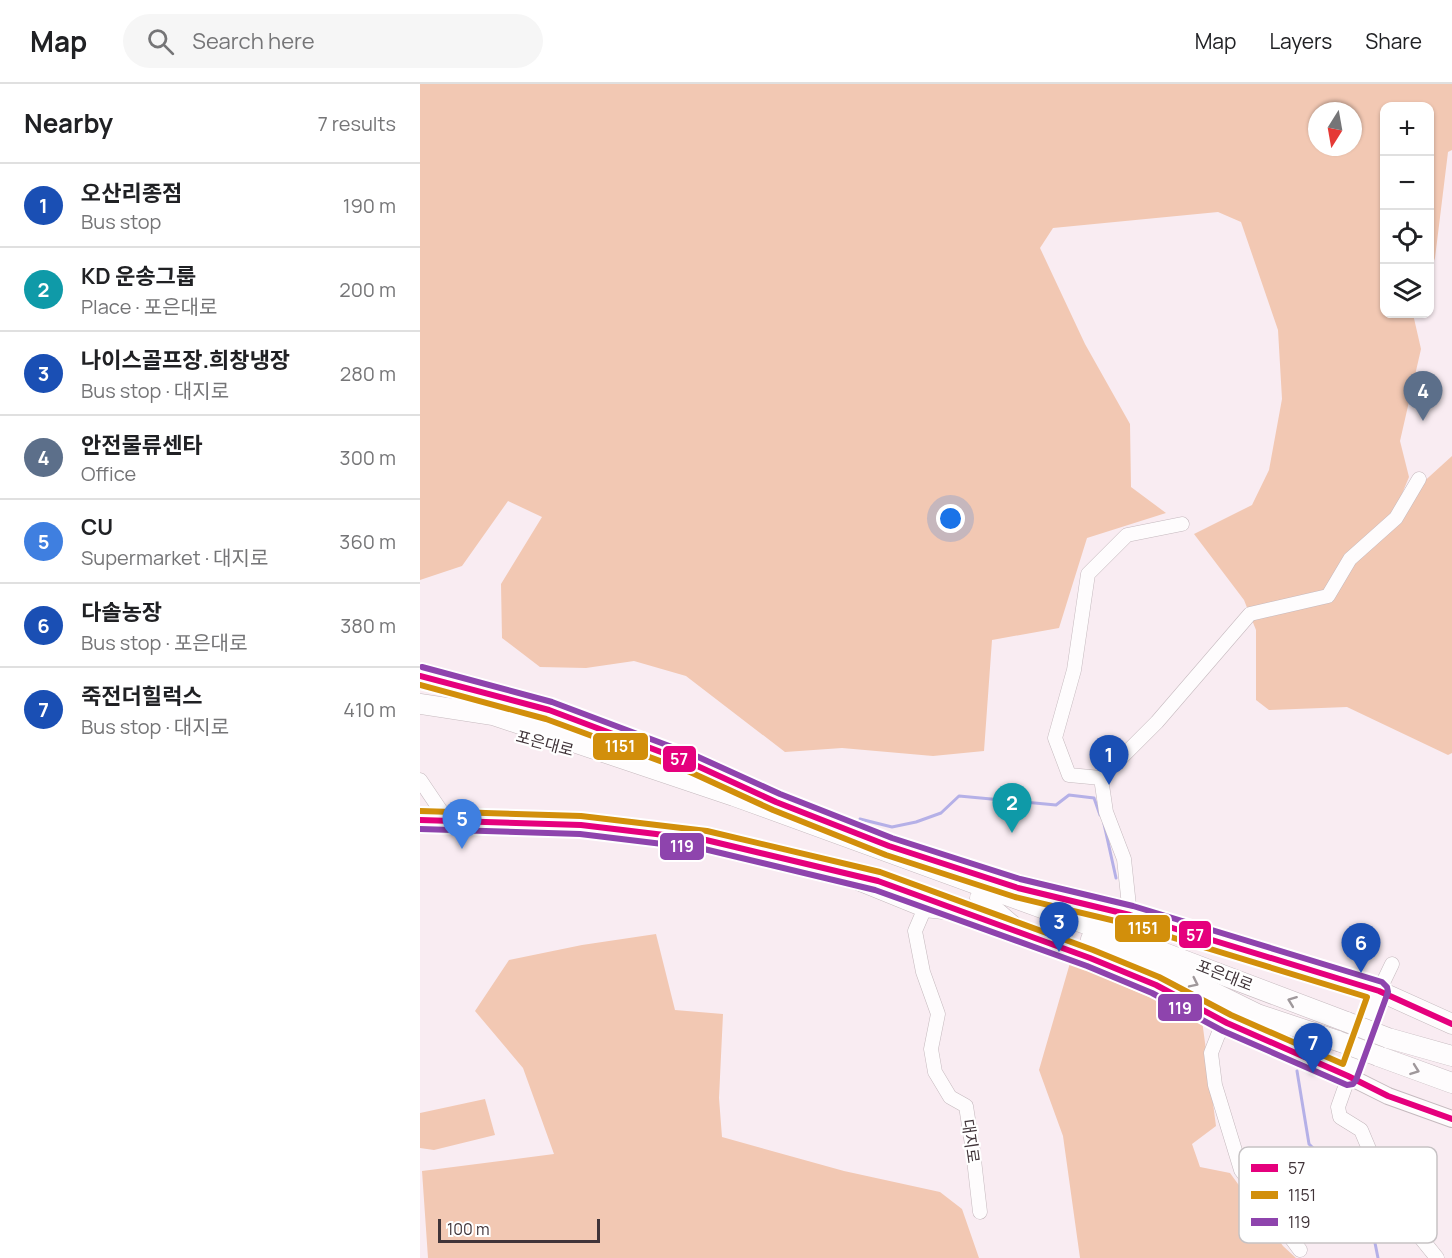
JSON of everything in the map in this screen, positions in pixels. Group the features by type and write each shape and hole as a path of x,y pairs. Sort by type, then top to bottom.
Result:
{"highway":[{"path":"420,676 549,710 693,764 776,802 889,846 1018,888 1130,915"},
{"name":"포은대로","path":"420,704 493,715 734,796 1138,943 1388,1038 1452,1056"},
{"name":"포은대로","path":"420,714 473,724 555,745 796,829 1003,905 1128,954 1182,977 1257,1014 1452,1083"},
{"path":"776,802 802,821"},
{"path":"869,846 889,846"},
{"path":"980,898 1022,934"},
{"path":"1090,958 1128,954"},
{"path":"1378,991 1452,1024"}],"main road":[{"path":"420,820 581,825 706,840 878,880 1156,984 1227,1023 1389,1096 1452,1119"}],"street":[{"path":"1101,778 1156,722 1250,614 1328,596 1350,559 1395,518 1419,479"},
{"path":"1101,778 1070,775 1055,738 1074,670 1088,574 1127,535 1182,524"},
{"path":"1101,778 1106,812 1124,859 1130,915 1378,991"},
{"path":"420,780 447,820"},
{"path":"706,840 863,884 924,910 965,914"},
{"name":"대지로","path":"924,910 915,931 923,972 938,1014 931,1049 935,1072 950,1097 966,1106 980,1212"},
{"path":"1368,1147 1361,1130 1340,1117 1338,1107 1378,991 1392,964"},
{"path":"1227,1023 1218,1035 1211,1053 1215,1085 1239,1163"},
{"path":"1295,1243 1300,1250"},
{"path":"1425,1243 1437,1258"}],"shaded area":[{"path":"420,84 1452,84 1452,150 1448,152 1434,261 1434,102 1380,102 1380,318 1414,318 1421,349 1400,441 1409,477 1397,506 1452,456 1452,753 1448,755 1347,707 1269,710 1256,700 1256,630 1244,600 1194,534 1252,505 1269,470 1282,399 1278,330 1241,222 1218,212 1053,228 1040,248 1085,344 1130,424 1131,487 1166,513 1087,538 1059,628 992,640 984,751 933,756 842,748 785,752 686,676 634,661 586,668 540,667 502,638 501,584 542,517 508,501 462,566 420,580"},
{"path":"656,934 675,1010 723,1014 719,1098 722,1137 844,1171 940,1192 962,1209 979,1258 428,1258 422,1171 554,1154 523,1068 475,1011 509,960 582,945"},
{"path":"1070,963 1202,1020 1216,1126 1192,1144 1200,1167 1230,1173 1239,1185 1239,1243 1281,1243 1296,1258 1080,1258 1063,1136 1039,1070"},
{"path":"485,1099 495,1135 434,1150 420,1148 420,1113"}],"waterway":[{"path":"860,819 892,827 916,822 941,813 959,796 1056,805 1069,795 1094,798 1100,815"},
{"path":"1104,824 1116,878"},
{"path":"1297,1071 1309,1144 1312,1147"},
{"path":"1375,1243 1378,1258"}],"transit line":[{"name":"119","path":"420,829 580,834 704,849 875,890 1087,966 1152,993 1223,1031 1347,1085 1353,1084 1356,1080 1388,992 1382,982 1133,906 1020,879 892,838 780,794 696,756 552,702 422,667"},
{"name":"57","path":"420,676 549,710 693,764 776,802 889,846 1018,888 1130,915 1379,991 1452,1024"},
{"name":"1151","path":"420,685 546,719 690,772 773,810 886,855 1015,897 1128,924 1367,997 1343,1064 1231,1015 1159,977 1093,950 880,872 707,831 581,816 420,811"},
{"name":"57","path":"420,820 581,825 706,840 878,881 1090,958 1156,985 1227,1023 1388,1096 1452,1119"}],"place":[{"name":"안전물류센타","path":"1423,421"},
{"name":"오산리종점","path":"1109,785"},
{"name":"KD 운송그룹","path":"1012,833"},
{"name":"CU","path":"462,849"},
{"name":"나이스골프장.희창냉장","path":"1059,952"},
{"name":"다솔농장","path":"1361,973"},
{"name":"죽전더힐럭스","path":"1313,1073"}]}
